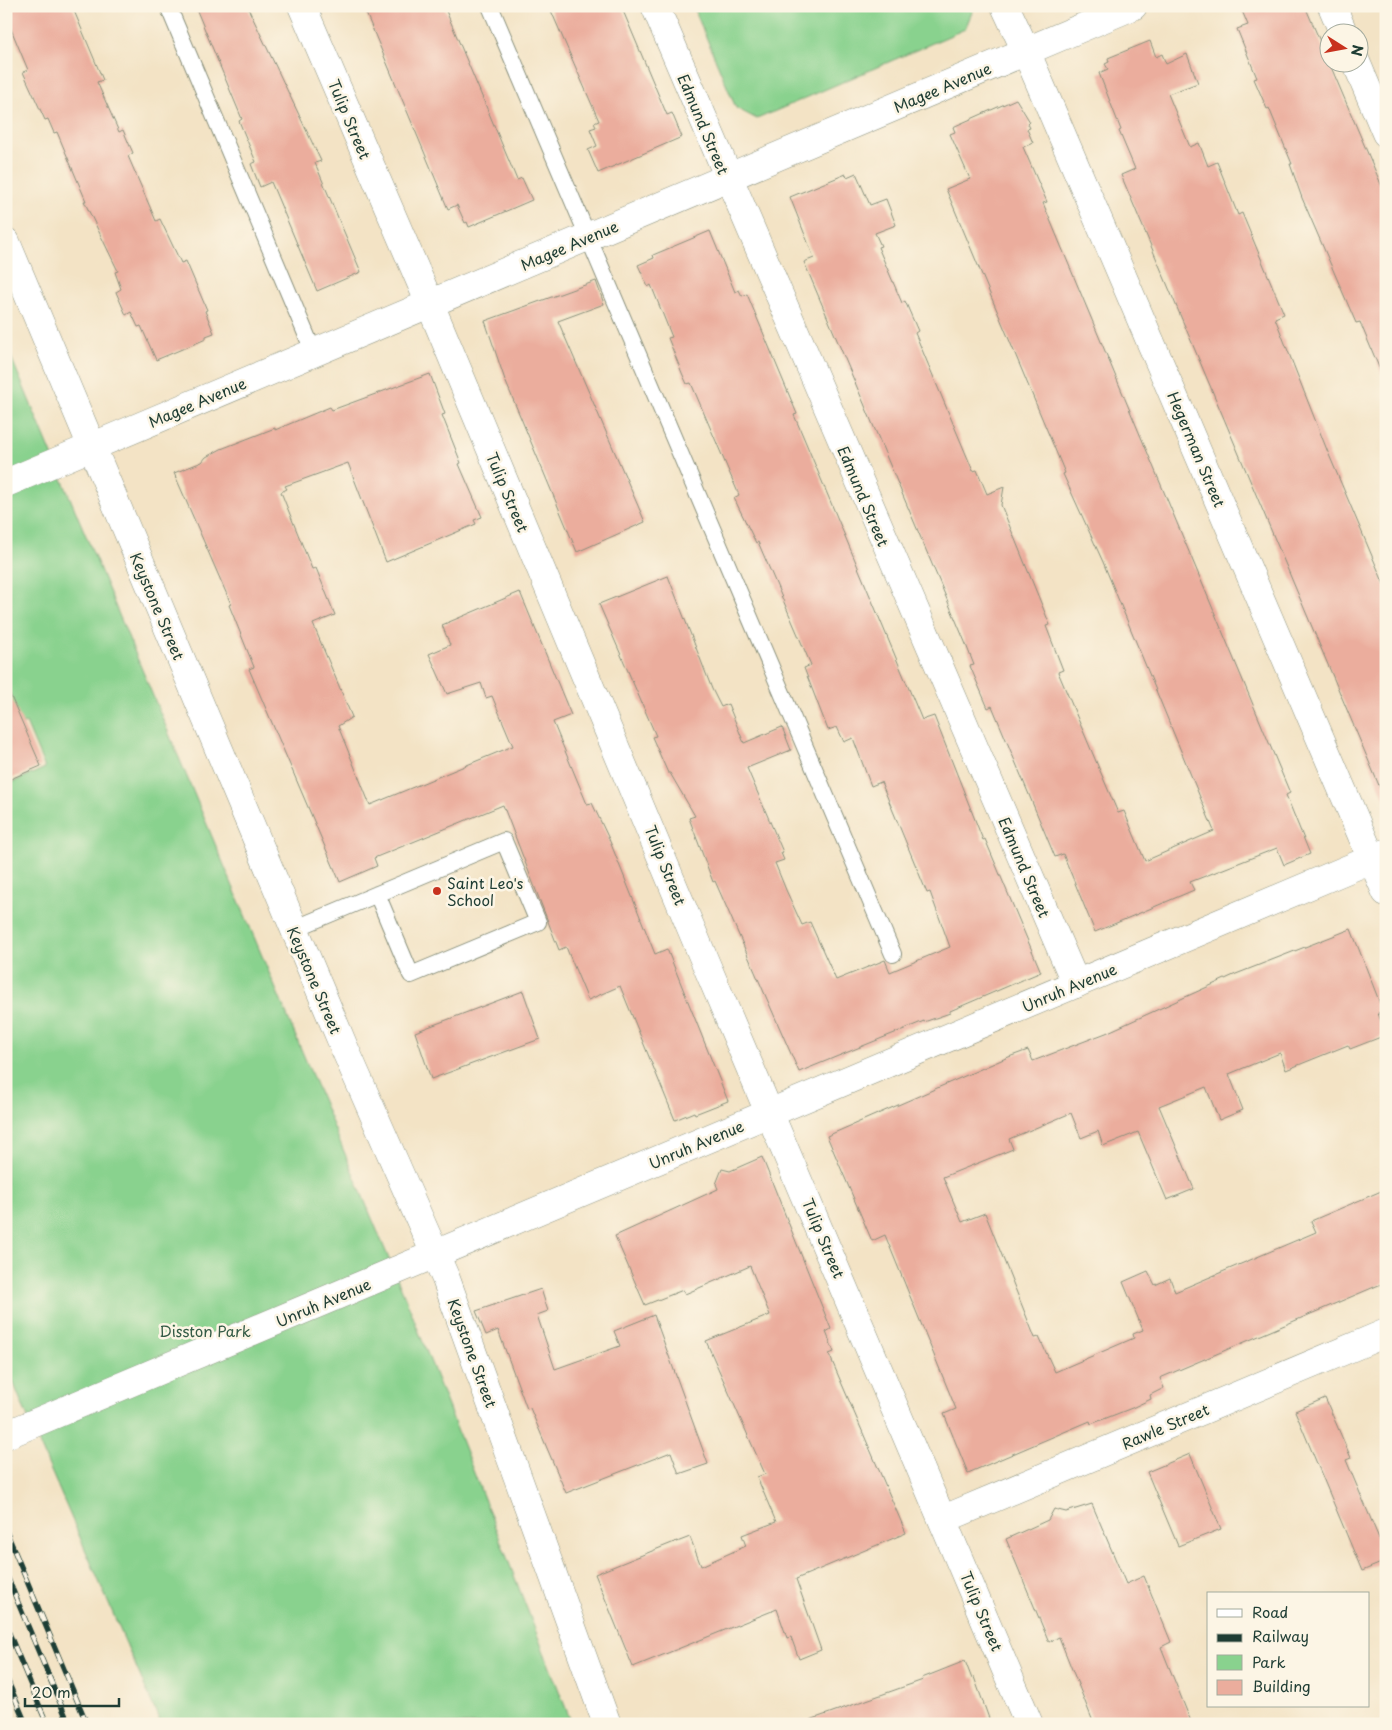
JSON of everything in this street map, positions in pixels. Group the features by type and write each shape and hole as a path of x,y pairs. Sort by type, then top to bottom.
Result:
{"street":[{"name":"Tulip Street","path":"302,6 430,304 1029,1724"},
{"name":"Edmund Street","path":"655,6 727,178 1076,984"},
{"name":"Hegerman Street","path":"1005,6 1379,856 1386,892"},
{"name":"Magee Avenue","path":"6,483 1133,6"},
{"path":"1332,6 1339,22"},
{"path":"1360,72 1386,133"},
{"name":"Keystone Street","path":"6,242 294,929 435,1254 607,1724"},
{"name":"Unruh Avenue","path":"6,1435 1379,856"},
{"name":"Rawle Street","path":"944,1519 1386,1333"}],"lane":[{"path":"168,6 314,353"},
{"path":"490,6 586,237 892,954"},
{"path":"294,929 377,894 504,841 538,922 411,975 377,894"}],"green space":[{"path":"693,6 972,6 973,10 965,29 757,119 736,108"},
{"name":"Disston Park","path":"6,345 410,1309 572,1724 161,1724 22,1404 6,1364 6,785 45,768 26,723 6,729"}],"building":[{"path":"6,6 72,6 103,80 97,82 119,132 123,130 133,153 128,156 156,221 160,219 181,263 186,261 207,310 205,311 214,333 206,336 206,339 156,360 141,326 138,327 131,312 126,315 116,292 121,289 115,272 118,271 84,201 86,201 57,132 54,133 48,119 45,120 23,72 28,70 6,17"},
{"path":"195,6 247,6 321,161 315,163 361,272 317,291 271,182 260,187 251,164 256,162 239,121 242,119"},
{"path":"363,6 444,6 517,180 522,178 532,200 469,227 467,222 465,223 457,205 448,209"},
{"path":"549,6 621,6 667,115 672,113 682,137 598,173 588,150 597,146 590,129 596,127 594,123 599,121"},
{"path":"1240,6 1305,6 1320,41 1320,72 1333,72 1386,196 1386,384 1360,322 1356,323 1302,198 1290,164 1292,164 1269,108 1267,109 1254,79 1257,78 1237,29 1248,25"},
{"path":"1150,41 1156,57 1162,54 1166,64 1187,54 1198,83 1168,94 1190,147 1199,143 1208,166 1217,162 1238,215 1242,213 1284,314 1275,318 1327,450 1386,589 1386,802 1121,175 1135,169 1119,131 1121,130 1099,73 1108,69 1105,64 1109,62 1108,58"},
{"path":"1016,99 1030,122 1028,124 1030,128 1027,129 1033,143 1023,147 1047,202 1043,203 1290,793 1286,795 1310,854 1284,865 1277,848 1190,882 1194,890 1095,932 1063,854 1055,857 992,706 988,708 970,666 974,665 965,642 804,262 814,258 790,197 846,174 847,177 856,173 870,205 886,199 896,225 875,233 881,246 878,247 902,303 905,301 918,331 915,333 973,471 977,470 987,494 1004,487 1001,505 1050,625 1046,626 1063,670 1058,672 1118,813 1124,811 1145,861 1214,831 1103,562 1063,474 1065,473 946,189 970,179 950,134 955,132 953,127"},
{"path":"710,231 735,292 739,290 742,296 747,294 797,414 794,415 922,720 934,716 983,840 985,839 1041,972 950,1011 950,1013 924,1021 799,1072 715,881 713,882 689,818 695,816 670,773 668,773 652,737 656,736 599,604 668,576 712,689 721,707 728,704 744,743 782,727 791,750 747,768 783,852 781,853 784,860 775,863 786,890 802,925 810,922 836,980 885,960 890,972 950,947 930,892 927,893 881,782 871,786 853,738 844,742 837,727 828,730 804,668 811,665 758,542 756,543 734,498 739,495 691,383 687,384 682,373 668,338 672,337 651,285 648,287 638,265 654,258 653,255"},
{"path":"596,281 604,304 558,321 645,522 577,552 505,380 485,321"},
{"path":"430,374 445,414 442,415 461,463 459,464 482,517 474,520 476,524 386,562 348,463 285,486 287,489 281,492 312,569 316,568 335,615 313,624 352,717 338,726 370,805 513,746 492,696 486,698 481,683 447,694 429,654 450,645 442,625 520,592 571,715 553,722 587,804 592,803 609,839 655,954 667,949 728,1101 695,1114 694,1112 675,1120 620,986 588,1000 566,947 559,950 503,805 374,858 377,866 340,882 249,669 254,667 229,605 231,604 174,473 202,462 206,457 221,449 275,428 275,430 330,407 332,410"},
{"path":"6,685 41,766 6,781"},
{"path":"1351,929 1383,1011 1378,1013 1386,1035 1350,1049 1348,1045 1286,1070 1280,1053 1229,1074 1243,1110 1219,1120 1206,1087 1159,1106 1194,1189 1167,1200 1138,1132 1103,1146 1098,1131 1081,1138 1071,1113 1009,1139 1013,1149 943,1177 962,1222 985,1213 1035,1338 1039,1337 1055,1372 1134,1338 1133,1334 1143,1330 1123,1282 1148,1271 1155,1285 1170,1278 1175,1292 1316,1232 1311,1221 1386,1189 1386,1282 1160,1378 1164,1388 1150,1395 1151,1399 1132,1408 1091,1424 1090,1421 968,1473 944,1414 956,1409 885,1235 872,1241 827,1136 1006,1058 1028,1050 1033,1061 1106,1033 1236,974"},
{"path":"523,991 540,1039 431,1079 415,1032"},
{"path":"762,1157 831,1329 826,1332 834,1352 829,1354 906,1533 796,1579 821,1650 799,1659 791,1637 787,1638 777,1609 633,1667 595,1574 690,1537 701,1566 746,1546 742,1535 776,1522 757,1477 765,1474 706,1341 770,1315 750,1266 685,1294 683,1290 645,1305 615,1236 718,1189 716,1184 722,1169 730,1171"},
{"path":"541,1289 548,1311 537,1315 555,1369 620,1346 614,1331 654,1315 708,1464 679,1474 671,1452 566,1493 530,1408 527,1409 498,1330 486,1335 476,1311"},
{"path":"1325,1398 1351,1458 1346,1460 1386,1555 1386,1561 1362,1571 1295,1411"},
{"path":"1190,1454 1221,1529 1178,1546 1147,1472"},
{"path":"1092,1504 1126,1584 1144,1576 1171,1642 1161,1647 1192,1724 1094,1724 1059,1637 1049,1642 1006,1539 1048,1520 1054,1509 1066,1512"},
{"path":"965,1661 972,1679 974,1677 991,1724 811,1724 810,1720 923,1680 922,1678"}],"railway":[{"path":"6,1531 87,1724"},
{"path":"6,1574 69,1724"},
{"path":"6,1626 47,1724"},
{"path":"6,1677 26,1724"}],"place":[{"name":"Saint Leo's School","path":"437,891"}]}
